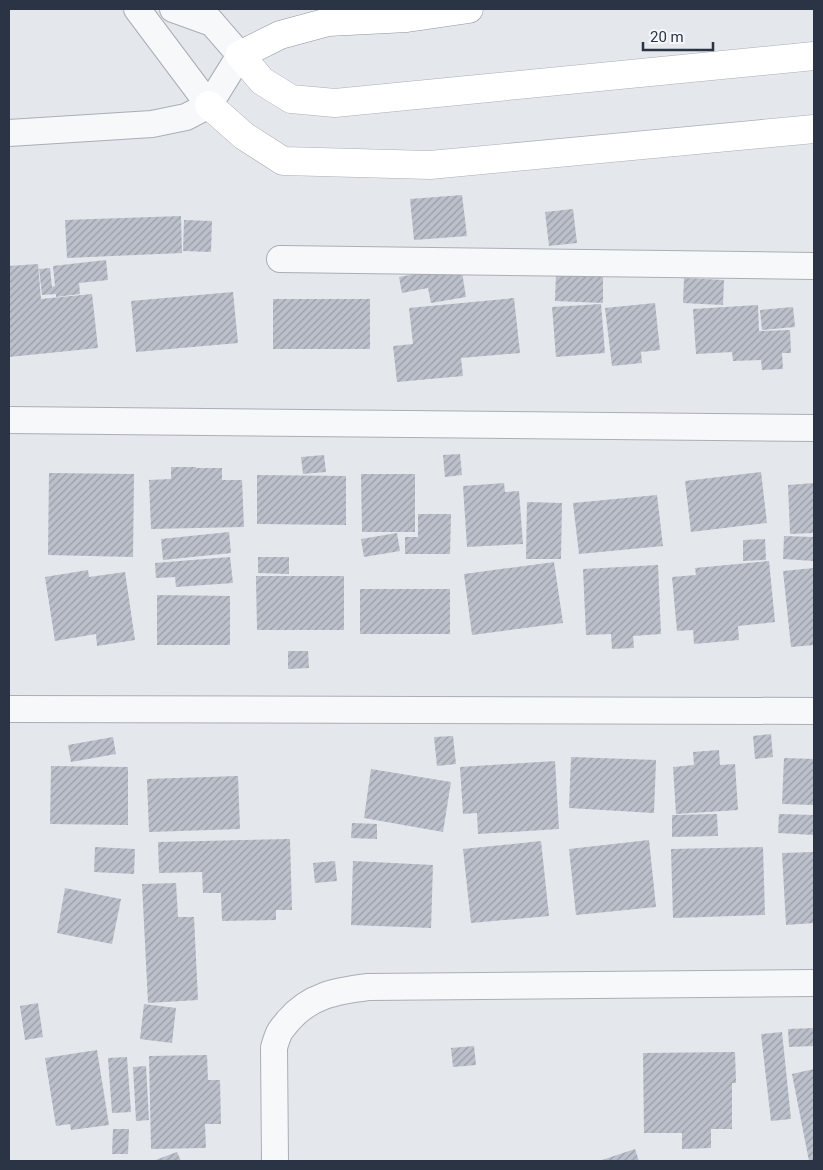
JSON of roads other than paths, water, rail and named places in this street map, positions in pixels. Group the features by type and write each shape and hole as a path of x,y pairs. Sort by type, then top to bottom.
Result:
{"main road":[{"path":"469,9 407,18 328,22 280,35 240,55 262,81 292,99 335,103 814,56"},
{"path":"209,104 244,136 283,161 430,165 814,128"}],"street":[{"path":"136,9 209,104"},
{"path":"9,134 152,124 186,117 209,104 240,55 206,16 174,9"},
{"path":"280,258 814,266"},
{"path":"9,420 814,428"},
{"path":"9,709 814,711"},
{"path":"274,1161 274,1048 279,1032 293,1015 308,1003 324,995 342,990 368,987 812,983"}]}
